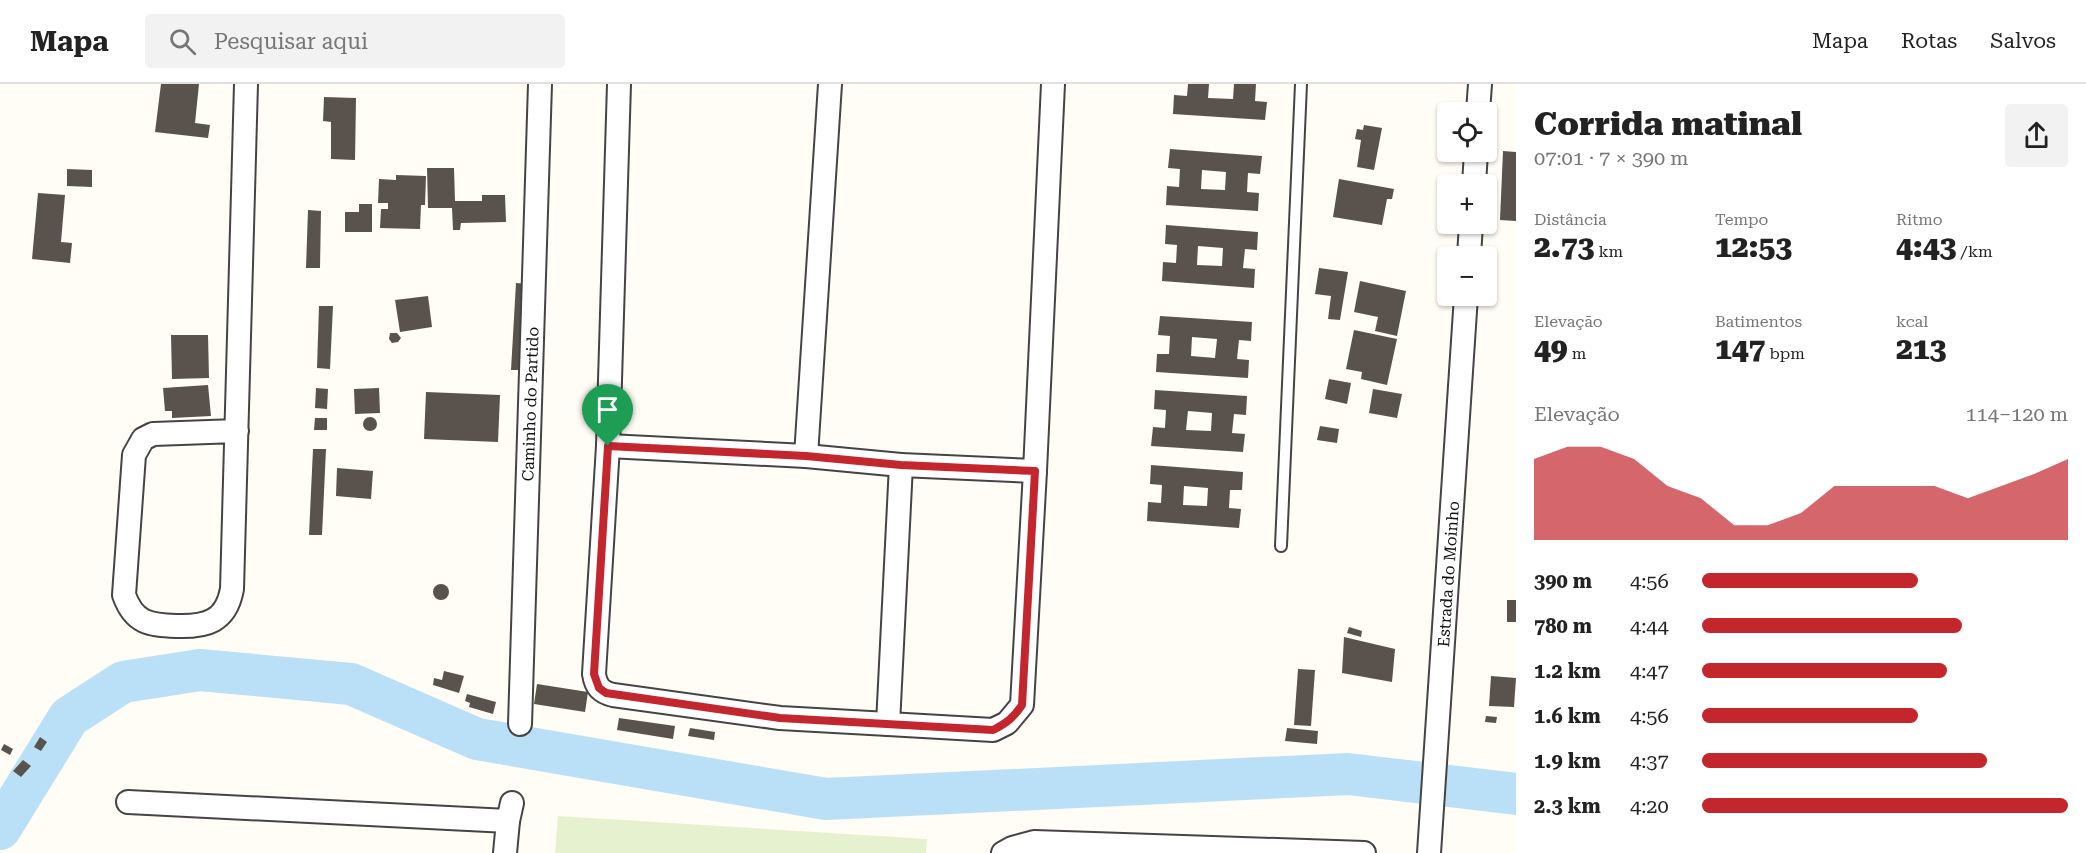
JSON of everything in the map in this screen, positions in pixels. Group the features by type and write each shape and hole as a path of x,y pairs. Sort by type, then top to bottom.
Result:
{"street":[{"path":"237,431 153,434 143,439 134,455 124,595 128,606 150,625 198,627 213,621 230,601 237,431 246,84"},
{"name":"Caminho do Partido","path":"520,724 540,84"},
{"path":"619,84 608,446 594,674 599,688 613,695 780,718 993,730 1007,723 1022,705 1053,84"},
{"path":"806,456 830,84"},
{"path":"1479,102 1480,84"},
{"name":"Estrada do Moinho","path":"1429,853 1465,306"},
{"path":"608,446 806,456 901,465 1035,471"},
{"path":"888,724 901,465"},
{"path":"128,802 510,812 505,853"},
{"path":"1003,853 1034,842 1364,853"}],"lane":[{"path":"1281,546 1301,84"}],"green space":[{"path":"558,816 927,839 926,853 555,853"}],"building":[{"path":"161,84 199,84 195,123 210,125 208,138 155,132"},
{"path":"1188,84 1209,84 1208,98 1233,99 1234,84 1256,84 1255,101 1267,102 1265,120 1173,114 1174,95 1187,96"},
{"path":"324,97 356,98 355,160 331,159 331,122 323,121"},
{"path":"1364,125 1382,128 1374,170 1357,167 1361,140 1355,139 1357,129 1363,130"},
{"path":"1170,149 1262,156 1260,174 1248,173 1247,192 1259,193 1258,211 1166,205 1167,186 1179,187 1180,169 1168,168","holes":["1202,170 1226,172 1225,190 1201,189"]},
{"path":"1503,151 1516,152 1516,221 1500,220"},
{"path":"427,168 454,168 455,201 482,201 482,195 505,195 506,222 461,223 460,230 453,230 452,208 428,208"},
{"path":"67,169 92,170 92,187 67,186"},
{"path":"396,175 426,176 425,205 421,205 420,229 380,228 381,209 388,209 388,203 378,203 379,179 396,180"},
{"path":"1339,179 1394,189 1392,199 1387,199 1382,225 1333,217"},
{"path":"38,193 65,195 61,242 72,243 70,263 32,259"},
{"path":"359,204 372,204 372,232 345,232 345,212 359,212"},
{"path":"308,210 321,211 320,268 306,268"},
{"path":"1166,225 1258,232 1257,250 1245,249 1243,268 1255,269 1254,288 1162,281 1163,262 1176,263 1177,245 1165,244","holes":["1198,246 1223,248 1222,266 1197,265"]},
{"path":"1319,268 1348,272 1340,320 1328,319 1331,296 1315,294"},
{"path":"1360,281 1406,291 1397,336 1375,331 1378,317 1354,312"},
{"path":"516,283 528,284 524,370 511,370"},
{"path":"428,296 432,327 400,332 395,300"},
{"path":"319,306 333,306 330,369 317,368"},
{"path":"1160,316 1252,322 1251,341 1239,340 1237,359 1249,360 1248,378 1156,372 1157,354 1169,354 1170,336 1158,335","holes":["1192,337 1217,339 1215,358 1191,356"]},
{"path":"1354,330 1397,339 1387,385 1361,379 1362,372 1346,369"},
{"path":"390,333 397,333 401,338 398,342 392,343 389,339"},
{"path":"171,335 208,335 209,378 172,379"},
{"path":"1329,379 1351,383 1347,404 1325,399"},
{"path":"208,385 211,416 172,418 172,411 165,411 163,388"},
{"path":"316,388 328,389 327,409 315,408"},
{"path":"379,388 380,413 355,414 354,389"},
{"path":"1373,389 1402,394 1397,418 1369,413"},
{"path":"1155,390 1247,396 1246,415 1234,414 1232,433 1245,434 1243,452 1151,446 1153,427 1165,428 1166,410 1154,409","holes":["1188,411 1212,413 1211,431 1186,430"]},
{"path":"426,392 500,395 498,442 424,439"},
{"path":"367,417 373,417 377,424 373,431 367,431 363,427 363,421"},
{"path":"315,418 327,418 327,430 314,430"},
{"path":"1320,426 1339,429 1337,443 1317,440"},
{"path":"313,449 326,449 322,535 309,535"},
{"path":"1151,465 1243,472 1242,490 1230,490 1229,508 1241,509 1239,528 1147,521 1148,502 1161,503 1162,485 1150,484","holes":["1184,486 1208,488 1207,506 1183,505"]},
{"path":"337,468 373,471 371,499 336,496"},
{"path":"438,584 444,584 449,592 447,598 438,600 433,595 433,589"},
{"path":"1507,600 1516,600 1516,622 1507,622"},
{"path":"1349,627 1362,631 1361,637 1347,633"},
{"path":"1344,637 1395,649 1392,682 1342,673"},
{"path":"1298,669 1315,670 1311,726 1294,725"},
{"path":"444,671 464,676 459,693 433,685 434,678 442,680"},
{"path":"1491,676 1516,678 1514,707 1489,706"},
{"path":"537,684 588,692 585,712 534,704"},
{"path":"467,694 496,702 493,714 469,707 470,703 465,701"},
{"path":"1486,716 1497,717 1496,723 1485,722"},
{"path":"619,718 675,726 673,739 617,730"},
{"path":"690,728 715,732 714,740 688,736"},
{"path":"1287,728 1318,731 1317,744 1285,741"},
{"path":"40,737 47,742 41,751 34,747"},
{"path":"4,744 13,749 10,755 1,750"},
{"path":"23,760 31,766 21,777 13,771"}],"waterway":[{"path":"0,829 69,717 123,682 200,670 351,684 477,739 826,799 1348,774 1516,794"}],"route":[{"path":"608,446 806,456 901,465 1035,471 1022,705 1007,723 993,730 780,718 606,693 599,688 594,674 608,446"}]}
